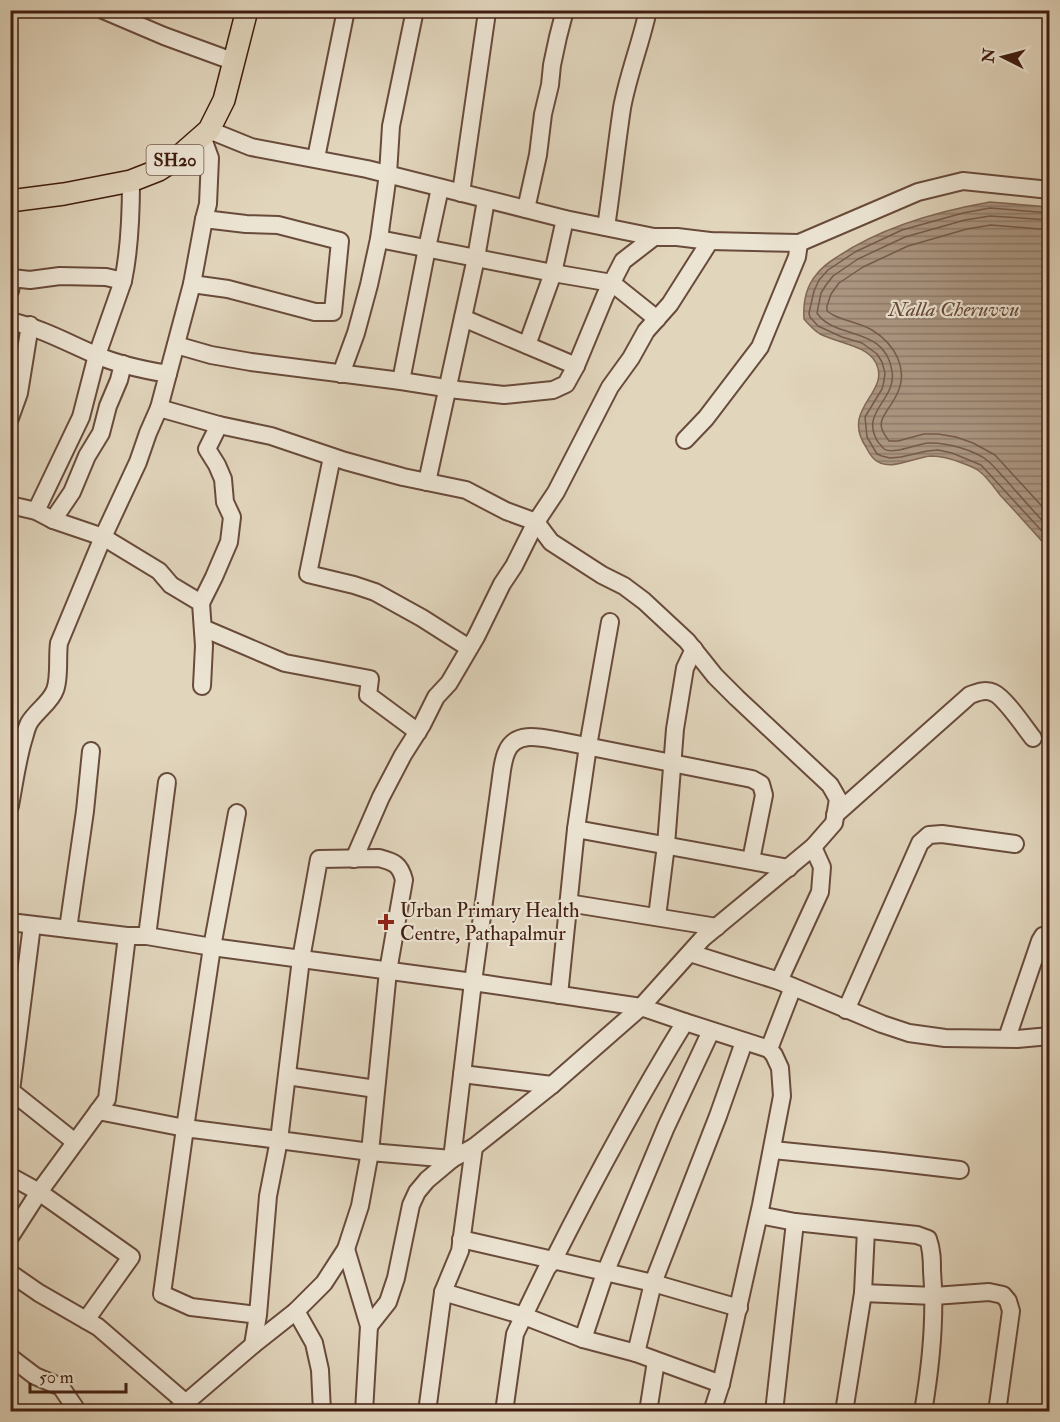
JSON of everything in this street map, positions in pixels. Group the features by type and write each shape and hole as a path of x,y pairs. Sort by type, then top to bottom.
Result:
{"main road":[{"name":"SH20","path":"10,201 64,194 131,181 159,170 176,159 206,133 224,100 248,10"}],"street":[{"path":"103,10 164,36 235,62"},
{"path":"316,158 346,10"},
{"path":"341,374 356,333 379,239 388,174 391,126 415,10"},
{"path":"526,209 538,155 552,65 565,10"},
{"path":"606,227 622,108 648,10"},
{"path":"461,193 487,12"},
{"path":"10,806 19,757 28,725 55,692 58,680 59,643 103,537 138,462 159,408 192,284 208,204 210,158 206,133 251,147 388,174 565,219 654,237 710,241 799,243 918,192 963,181 1050,190"},
{"path":"36,512 81,417 97,355 123,281 128,259 131,181"},
{"path":"401,381 440,188"},
{"path":"427,482 476,258 486,200"},
{"path":"192,284 228,289 315,312 333,312 340,242 278,225 204,219"},
{"path":"527,345 554,273 565,219"},
{"path":"176,345 211,355 251,362 504,395 553,390 566,384 576,366 623,261 654,237"},
{"path":"379,239 612,283 657,319"},
{"path":"354,859 381,797 403,755 436,697 449,683 469,648 536,522 556,492 610,387 631,358 646,331 670,304 710,241"},
{"path":"685,440 706,418 760,347 797,257 799,243"},
{"path":"10,291 12,278 30,280 60,276 106,277 123,281"},
{"path":"463,318 576,366"},
{"path":"10,321 30,325 123,364 168,375"},
{"path":"10,418 19,393 30,325"},
{"path":"53,520 72,492 87,456 101,433 123,364"},
{"path":"159,408 219,425 271,436 345,462 466,490 506,511 536,522 551,542 624,586 644,602 694,649 715,676 830,785 838,799 834,823 813,847 703,938 641,1007 552,1085 474,1147 452,1159 427,1180 417,1192 411,1205 396,1278 388,1302 369,1326"},
{"path":"202,686 204,668 201,603 229,542 232,517 225,502 223,479 207,449 219,425"},
{"path":"332,457 308,574 375,592 469,648"},
{"path":"10,505 36,512 103,537 159,571 171,585 201,603"},
{"path":"559,995 576,829 610,622"},
{"path":"203,628 285,663 370,679 368,695 418,732"},
{"path":"657,917 666,845 675,729 685,668 694,649"},
{"path":"835,815 970,695 983,691 995,693 1033,738"},
{"path":"452,1159 500,782 507,750 514,740 529,736 752,779 761,784 764,795 751,860"},
{"path":"68,929 91,751"},
{"path":"147,936 167,782"},
{"path":"237,813 212,947 162,1294 191,1307 258,1315"},
{"path":"576,829 789,868"},
{"path":"846,1010 920,843 929,835 942,834 1015,844"},
{"path":"769,1049 786,984 820,892 822,867 813,847"},
{"path":"10,1272 39,1293 98,1327 183,1408 253,1345 296,1311 324,1282 346,1249 360,1206 370,1152 388,971 404,880 401,869 392,862 379,858 319,859 301,959 279,1140 268,1196 258,1315 253,1345"},
{"path":"568,903 717,927"},
{"path":"10,922 127,936 147,936 641,1007 769,1049 780,1068 782,1096 773,1150 739,1308 712,1412"},
{"path":"32,925 15,1016 11,1091 75,1142"},
{"path":"10,1237 39,1192 107,1099 127,936"},
{"path":"1007,1038 1040,940 1043,936 1050,937"},
{"path":"690,953 786,984 846,1010 909,1033 945,1038 1050,1036"},
{"path":"504,1412 515,1334 615,1141 685,1022"},
{"path":"583,1339 605,1273 666,1127 711,1031"},
{"path":"636,1353 653,1283 718,1116 744,1042"},
{"path":"462,1074 552,1085"},
{"path":"287,1076 376,1089"},
{"path":"98,1111 185,1128 370,1152 452,1159"},
{"path":"427,1412 443,1292 459,1251 474,1147"},
{"path":"773,1150 960,1170"},
{"path":"10,1176 39,1192 131,1257 86,1320"},
{"path":"759,1215 795,1222 917,1235 928,1239 932,1249 933,1342 923,1412"},
{"path":"774,1412 795,1222"},
{"path":"844,1412 863,1293 866,1230"},
{"path":"461,1239 653,1283 739,1308"},
{"path":"346,1249 369,1326 364,1412"},
{"path":"443,1292 524,1316 583,1339 636,1353 721,1384"},
{"path":"863,1293 934,1296 989,1292 1003,1295 1011,1311 998,1412"},
{"path":"296,1311 314,1343 320,1370 322,1412"},
{"path":"10,1357 35,1376 61,1387 78,1412"},
{"path":"648,1412 656,1361"}],"water":[{"name":"Nalla Cheruvvu","path":"990,202 1049,207 1049,549 988,479 975,468 935,456 887,465 874,459 860,433 859,422 862,411 877,383 879,374 876,363 872,357 859,348 820,334 804,319 805,301 810,285 821,270 837,257 872,237 910,222"}],"place":[{"name":"Urban Primary Health Centre, Pathapalmur","path":"386,922"}]}
